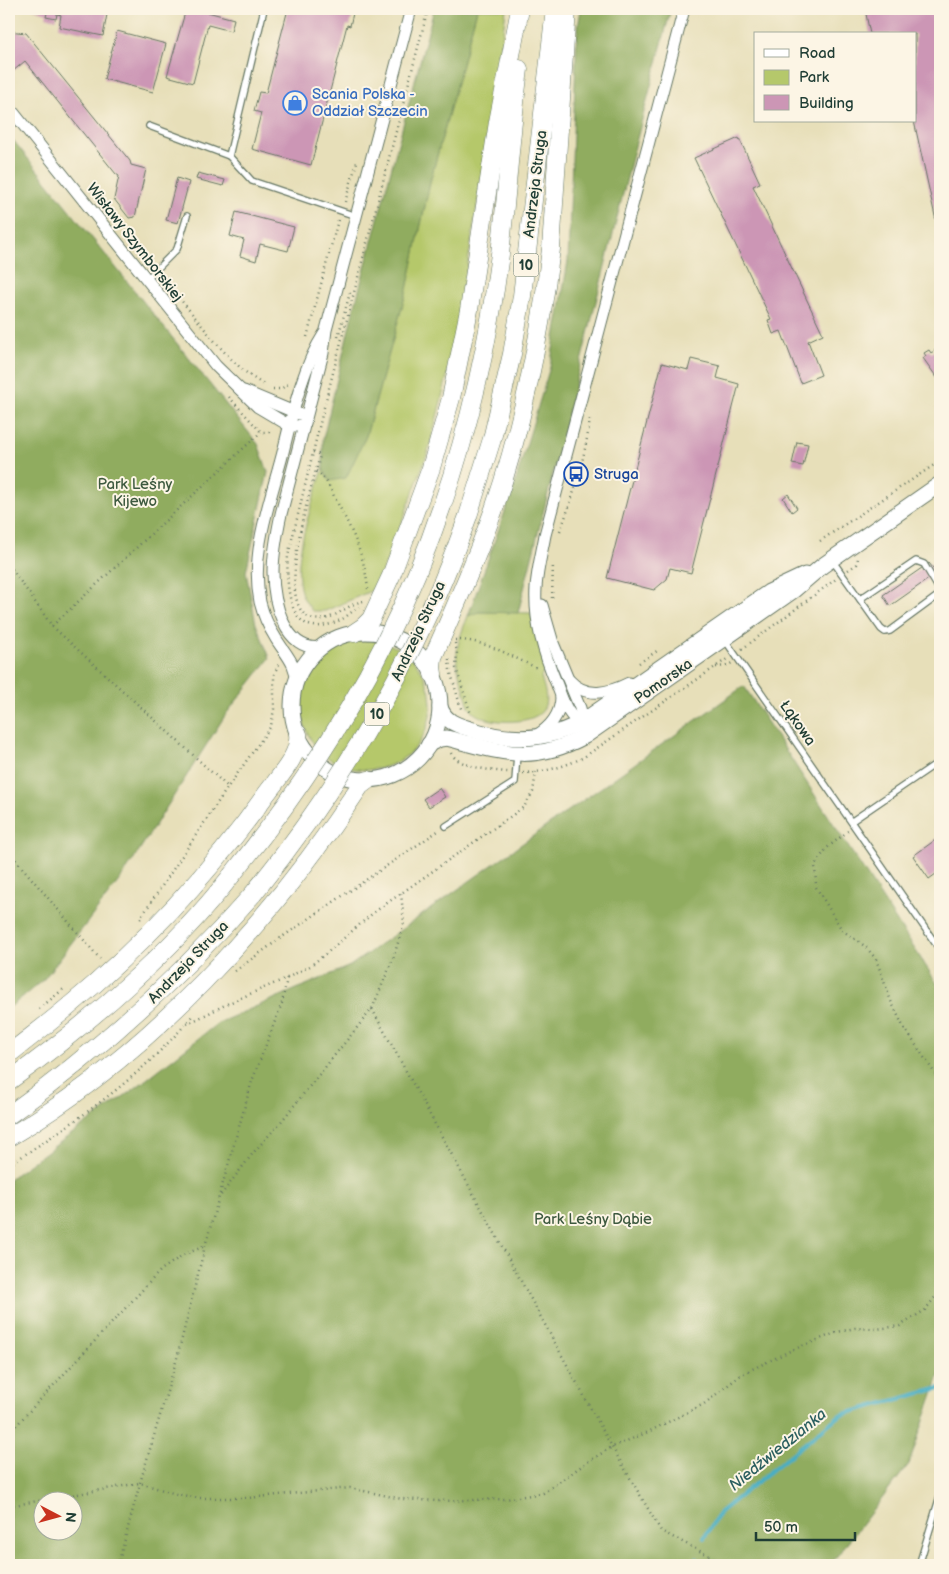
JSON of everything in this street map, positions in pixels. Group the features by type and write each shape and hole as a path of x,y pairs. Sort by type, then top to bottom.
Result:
{"main road":[{"path":"354,633 370,619 391,576 431,468 448,407 467,319 498,122 520,9"},
{"name":"Andrzeja Struga","path":"9,1081 79,1027 131,982 188,924 231,876 298,789 353,700 398,614 442,506 474,397 500,255 514,106 527,9"},
{"name":"Andrzeja Struga","path":"9,1115 97,1048 140,1011 189,964 253,894 321,804 352,758 380,709 418,635 444,578 468,516 492,439 512,354 522,296 555,9"},
{"path":"433,674 433,657 467,582 495,506 516,436 533,361 546,289 550,250 567,9"},
{"path":"9,1054 69,1006 136,946 194,885 225,849 282,773 295,754 298,734"},
{"path":"9,1137 62,1104 130,1050 205,979 250,931 290,884 323,841 360,786 368,780"}],"street":[{"path":"322,647 308,647 299,643 291,635 279,610 273,586 275,541 324,353 326,330 411,9"},
{"path":"582,723 571,716 542,646 537,620 536,589 539,564 545,535 684,9"},
{"name":"Wisławy Szymborskiej","path":"9,107 216,366 258,408 290,426"},
{"path":"296,684 295,668 271,631 263,612 259,594 258,572 262,534 294,410 316,347 326,330"},
{"name":"Wisławy Szymborskiej","path":"242,390 294,410"},
{"path":"294,410 305,423"},
{"path":"290,426 298,426 305,423"},
{"name":"Pomorska","path":"429,744 446,738 491,751 517,754 552,750 574,742 602,724 721,633 769,592 827,563 940,484"},
{"path":"539,564 545,618 553,643 580,708 582,723"},
{"path":"354,633 379,633 400,640 419,654 433,674 438,690 440,707 438,722 429,744 418,758 403,770 391,776 368,780 345,776 328,769 311,754 298,734 293,712 293,698 296,684 306,663 322,647 338,638 354,633"},
{"name":"Pomorska","path":"567,678 580,689 598,693 610,691 656,670 721,633"},
{"name":"Pomorska","path":"440,707 446,718 458,725 501,737 531,738 554,734 582,723 656,670"},
{"path":"531,738 544,730 556,716 560,701 559,690"},
{"name":"Pomorska","path":"582,723 593,726 602,724"},
{"name":"Pomorska","path":"574,742 581,733 582,723"}],"lane":[{"path":"229,156 264,9"},
{"path":"149,126 229,156 252,181 356,216"},
{"path":"146,280 177,249 187,216"},
{"path":"827,563 842,575 881,629 885,632 890,631 939,595 940,591 924,564 916,561 860,599"},
{"name":"Łąkowa","path":"721,633 940,950"},
{"path":"446,826 515,782 517,754"},
{"path":"854,823 940,761"},
{"path":"919,1565 940,1496"}],"path":[{"path":"307,344 341,223 342,212"},
{"path":"178,298 222,350 246,374 275,390 282,389 289,384"},
{"path":"281,394 288,390"},
{"path":"559,533 568,511 587,440 590,415"},
{"path":"52,626 261,432"},
{"path":"820,541 940,460"},
{"path":"316,471 326,480 358,541 366,571 369,596"},
{"path":"749,644 857,564 864,537"},
{"path":"552,600 554,554"},
{"path":"9,565 52,626 228,787"},
{"path":"453,640 483,644 538,668"},
{"path":"637,665 661,650"},
{"path":"138,922 271,726 274,709 274,675 278,665 287,655"},
{"path":"536,663 543,678 552,674"},
{"path":"186,1025 310,966 373,913 524,807 534,792 537,765"},
{"path":"854,823 827,848 815,865 816,887 842,930 866,947 876,959 891,1002 903,1026 940,1081"},
{"path":"231,974 285,935 446,826"},
{"path":"9,852 100,958 106,954"},
{"path":"219,1198 253,1153 280,1123 372,1009 393,960 404,923 401,894"},
{"path":"118,1565 177,1358 205,1246 252,1081 282,1003 287,978"},
{"path":"39,1009 69,984"},
{"path":"372,1009 612,1447 661,1530 727,1565"},
{"path":"9,1165 77,1121 140,1071 186,1025 195,1011"},
{"path":"9,1433 161,1270 183,1255 205,1246"},
{"path":"9,1506 140,1483 176,1494 200,1498 248,1498 350,1488 402,1499 438,1501 506,1499 543,1493 586,1462 612,1447 646,1433 704,1404 742,1374 792,1350 838,1332 855,1328 876,1329 900,1326 925,1310 940,1291"}],"green space":[{"path":"434,9 477,9 431,178 407,289 366,436 346,478 330,481 323,469 323,439 351,320"},
{"path":"477,9 506,9 496,86 456,338 429,449 390,555 373,590 325,611 312,611 302,595 299,581 299,566 304,532 323,469 330,481 366,436 407,289 431,178"},
{"path":"581,9 671,9 518,613 479,612 468,616 514,486 550,367 568,261 577,34"},
{"name":"Park Leśny Kijewo","path":"9,135 258,444 268,472 246,572 256,624 270,658 226,714 124,874 44,979 9,1008"},
{"path":"479,612 531,613 547,671 541,677 546,702 543,710 537,715 519,721 496,721 486,719 472,711 458,667 457,651 468,616"},
{"path":"366,640 379,641 391,645 412,659 426,680 430,692 430,718 426,730 412,751 391,765 379,769 366,770 353,769 341,765 320,751 306,730 302,718 301,705 302,692 306,680 320,659 341,645 353,641"},
{"name":"Park Leśny Dąbie","path":"744,686 940,988 940,1373 909,1464 830,1565 9,1565 9,1179 138,1086 218,1023 350,966"}],"building":[{"path":"33,9 108,9 103,36 59,27 61,15 57,14 56,19 46,17 47,13"},
{"path":"186,9 196,9 234,19 231,31 208,25 193,83 167,76"},
{"name":"Scania Polska - Oddział Szczecin","path":"288,9 354,9 350,26 347,25 311,165 252,149 261,113 254,111 259,92 266,93"},
{"path":"865,9 939,9 940,239 914,122 916,122 916,32 870,32"},
{"path":"9,31 26,33 130,161 131,165 146,169 135,217 129,218 114,199 119,176 25,61 12,72 9,68"},
{"path":"117,31 166,44 153,92 104,79"},
{"path":"739,138 760,183 753,186 823,334 808,341 821,375 801,383 781,331 773,334 768,320 771,319 694,158"},
{"path":"198,173 225,180 223,186 196,179"},
{"path":"177,178 189,182 178,223 166,220"},
{"path":"236,212 294,227 288,251 260,244 256,261 240,256 244,240 230,236"},
{"path":"937,349 940,354 940,382 923,358 926,356 924,353 929,350 931,353"},
{"path":"691,359 720,366 717,378 739,384 691,573 670,568 667,579 654,590 607,578 662,363 688,370"},
{"path":"797,442 808,444 803,466 792,464"},
{"path":"788,494 797,508 792,512 783,498"},
{"path":"929,563 937,573 890,606 883,595"},
{"path":"439,788 445,797 429,807 423,799"},
{"path":"938,838 940,839 940,871 929,879 913,856"}],"waterway":[{"name":"Niedźwiedzianka","path":"704,1538 720,1512 840,1415 940,1388"},
{"name":"Niedźwiedzianka","path":"695,1565 697,1559"}],"place":[{"name":"Scania Polska - Oddział Szczecin","path":"295,103"},
{"name":"Struga","path":"576,474"}]}
